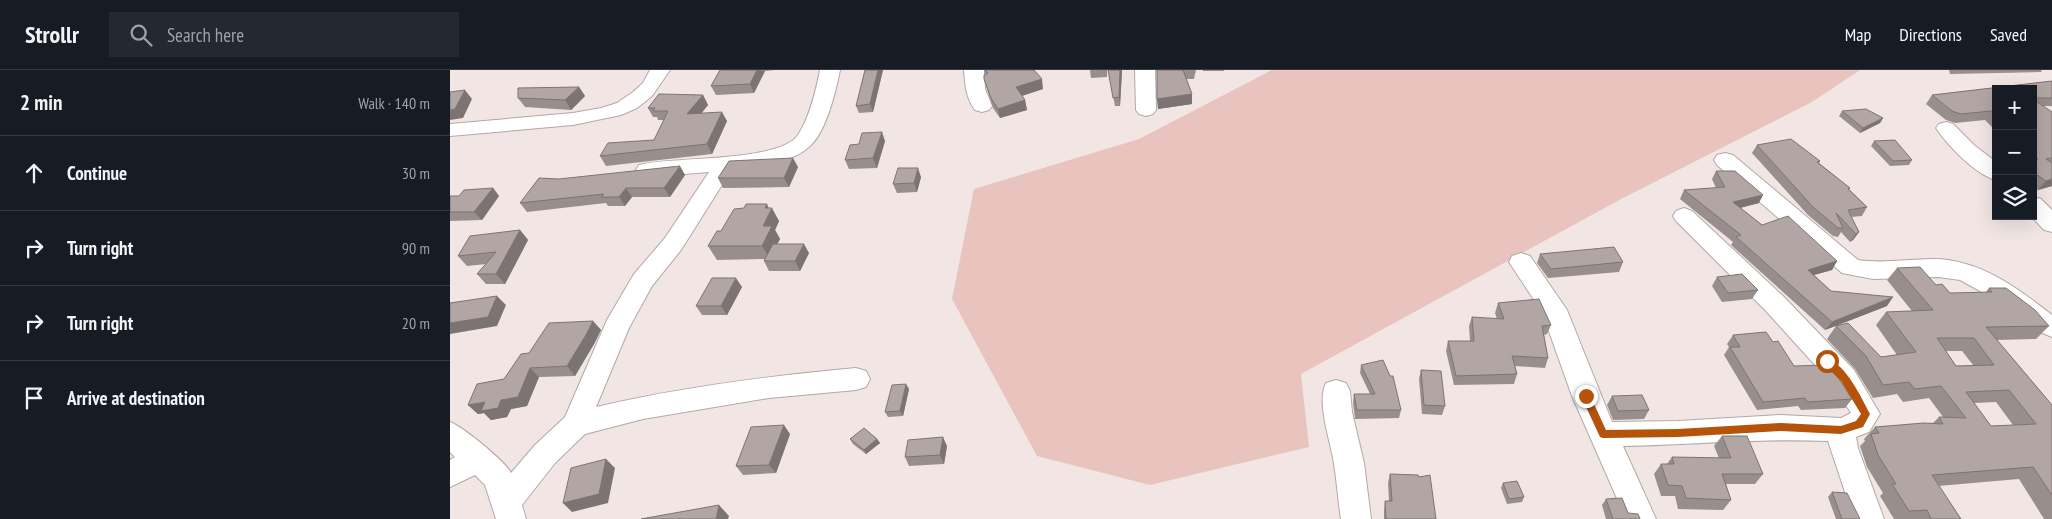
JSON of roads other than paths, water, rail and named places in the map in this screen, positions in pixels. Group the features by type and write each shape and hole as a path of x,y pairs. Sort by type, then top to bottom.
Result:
{"street":[{"path":"450,130 566,120 611,112 625,107 638,98 650,86 660,70"},
{"path":"630,172 725,164 792,150 804,141 821,102 830,70"},
{"path":"974,70 975,89 982,106"},
{"path":"1145,70 1146,110"},
{"path":"1946,128 1967,150 1992,170"},
{"path":"1725,160 1851,267 1870,271 1940,268 1956,270 2000,290 2052,327"},
{"path":"508,510 545,454 576,424 616,328 631,301 644,280 673,244 725,164"},
{"path":"2037,208 2052,224"},
{"path":"1603,434 1678,433 1781,427 1841,430 1859,424 1866,414 1844,378 1775,304 1684,216"},
{"path":"1521,262 1554,310 1586,396 1641,519"},
{"path":"576,424 643,408 751,390 856,378"},
{"path":"1336,391 1338,412 1349,463 1356,519"},
{"path":"1841,430 1843,448 1869,519"},
{"path":"450,434 498,478 508,510"},
{"path":"450,474 478,459"}]}
